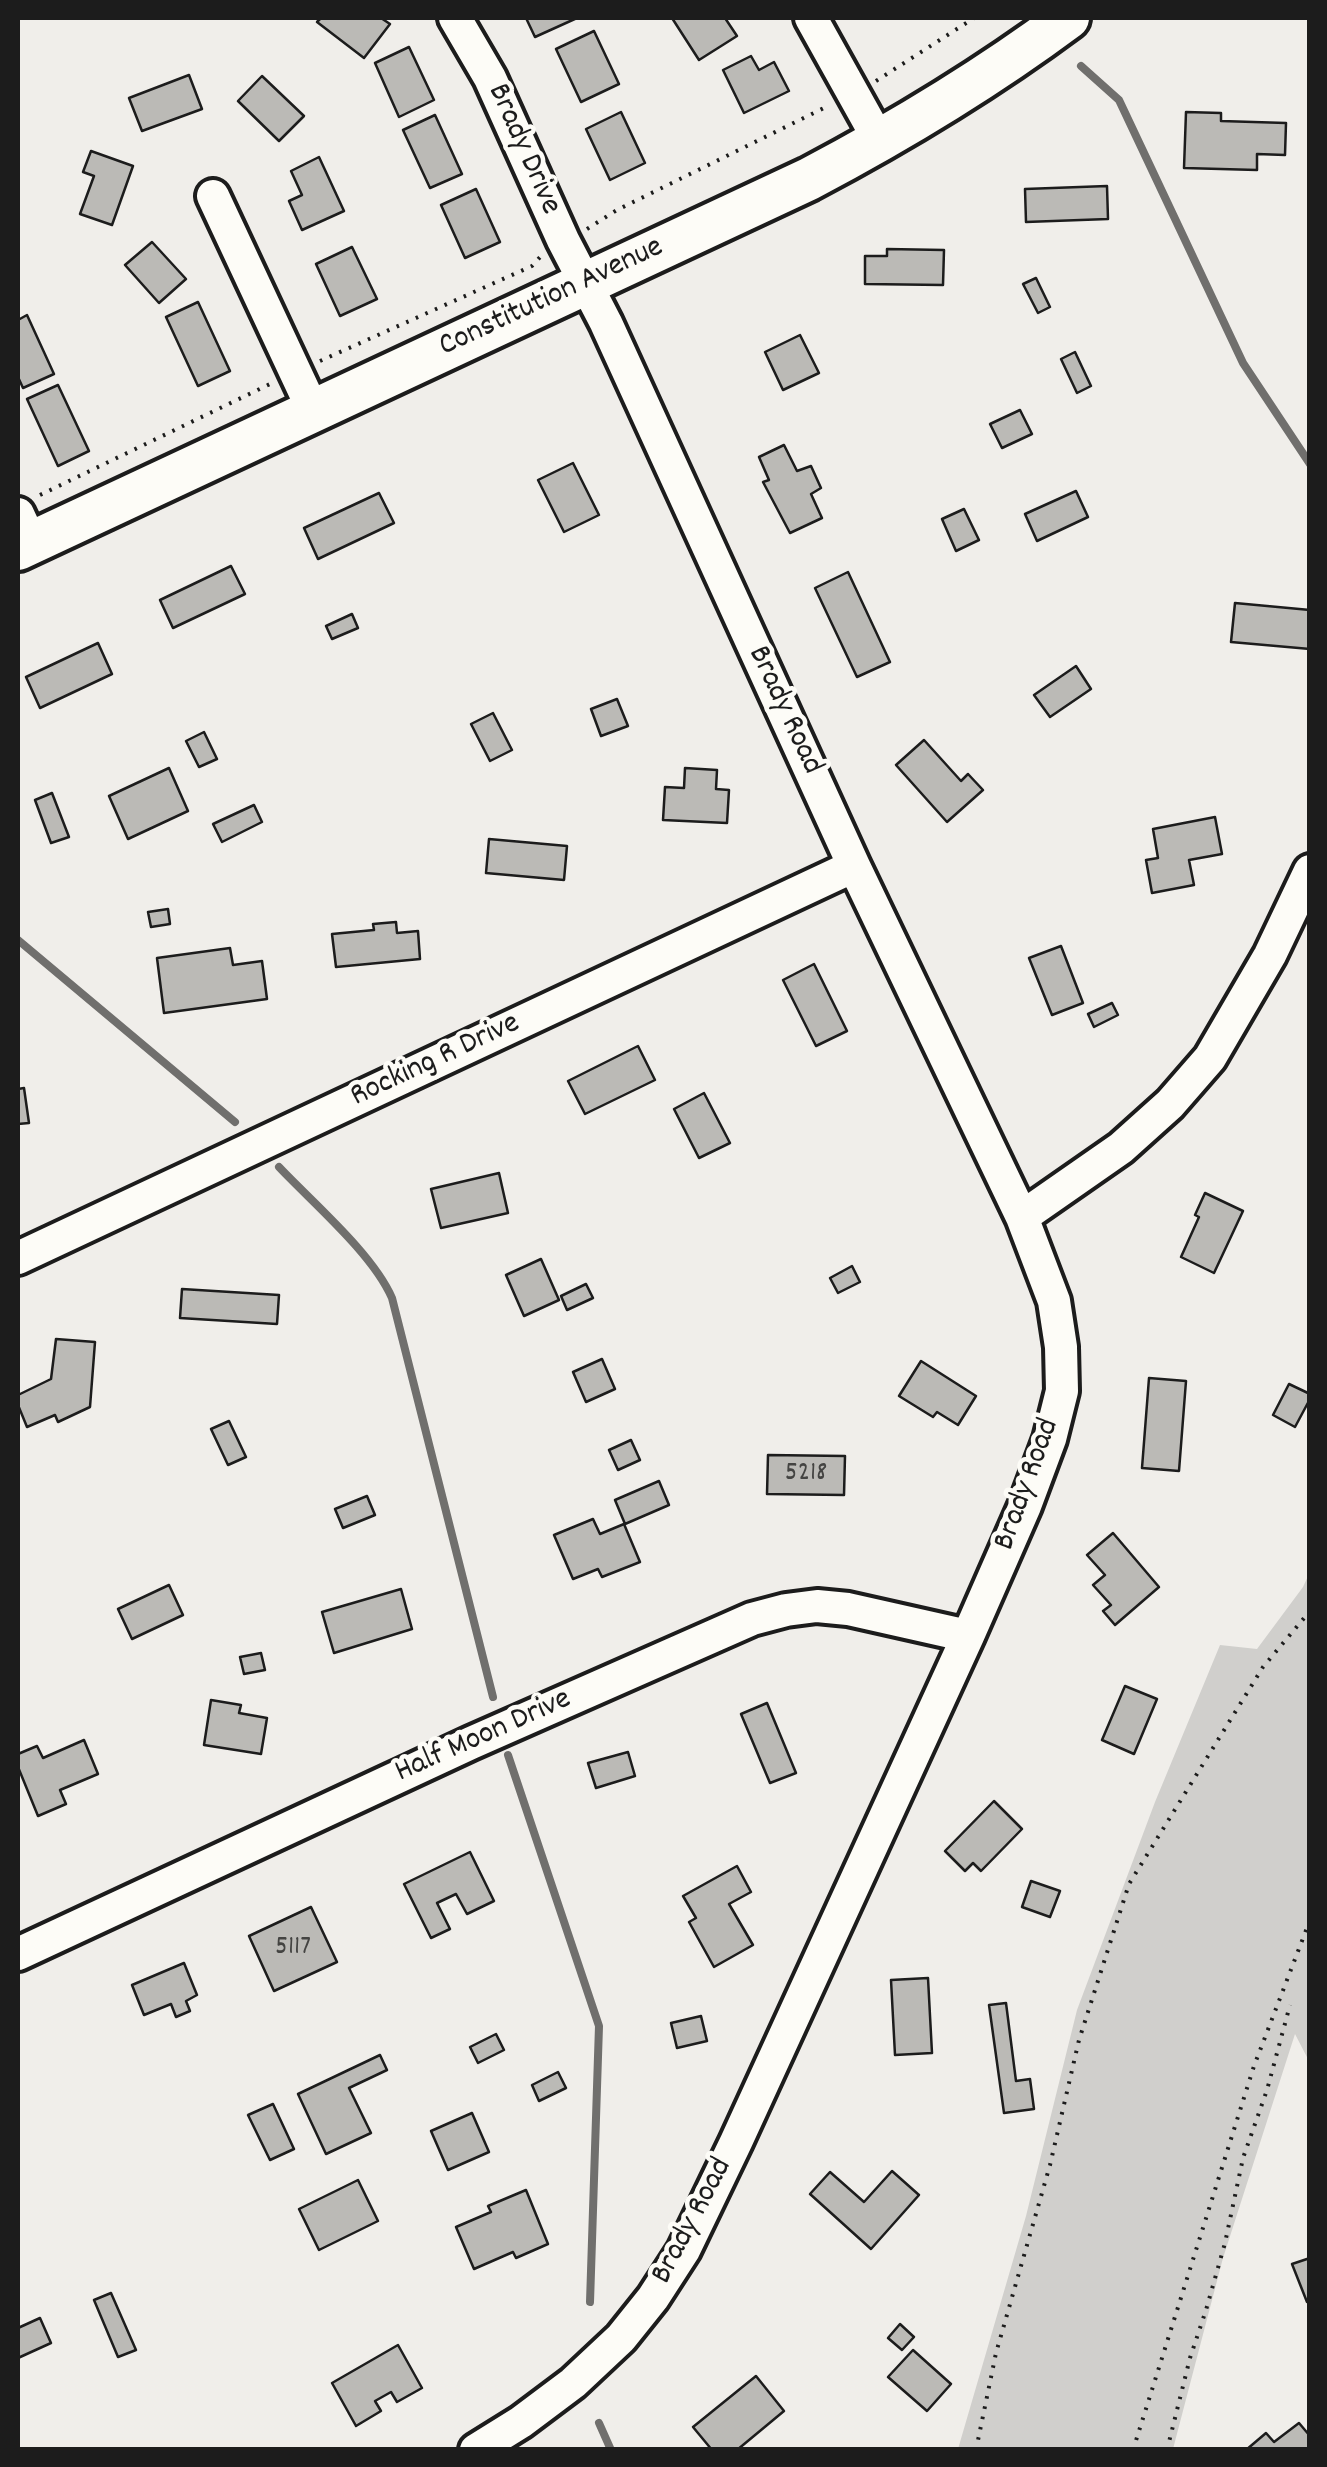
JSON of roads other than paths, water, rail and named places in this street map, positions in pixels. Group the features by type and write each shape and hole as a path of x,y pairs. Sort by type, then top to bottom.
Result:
{"main road":[{"name":"Constitution Avenue","path":"24,526 313,410 809,179 961,94 1068,18"}],"street":[{"name":"Brady Drive","path":"455,18 490,78 585,284"},
{"path":"811,18 880,142"},
{"path":"212,196 313,410"},
{"name":"Brady Road","path":"476,2450 573,2382 621,2338 684,2250 968,1636 1025,1506 1050,1439 1062,1391 1054,1301 1022,1217 854,866 585,284"},
{"name":"Rocking R Drive","path":"18,1258 854,866"},
{"path":"1022,1217 1121,1148 1170,1104 1210,1058 1270,955 1310,871"},
{"name":"Half Moon Drive","path":"18,1954 471,1743 752,1619 817,1606 848,1609 968,1636"}],"waterway":[{"path":"1081,66 1119,100 1243,363 1310,464"},
{"path":"18,940 235,1122"},
{"path":"279,1167 357,1247 392,1298 493,1697"},
{"path":"508,1755 599,2026 590,2302"},
{"path":"599,2423 611,2450"}]}
